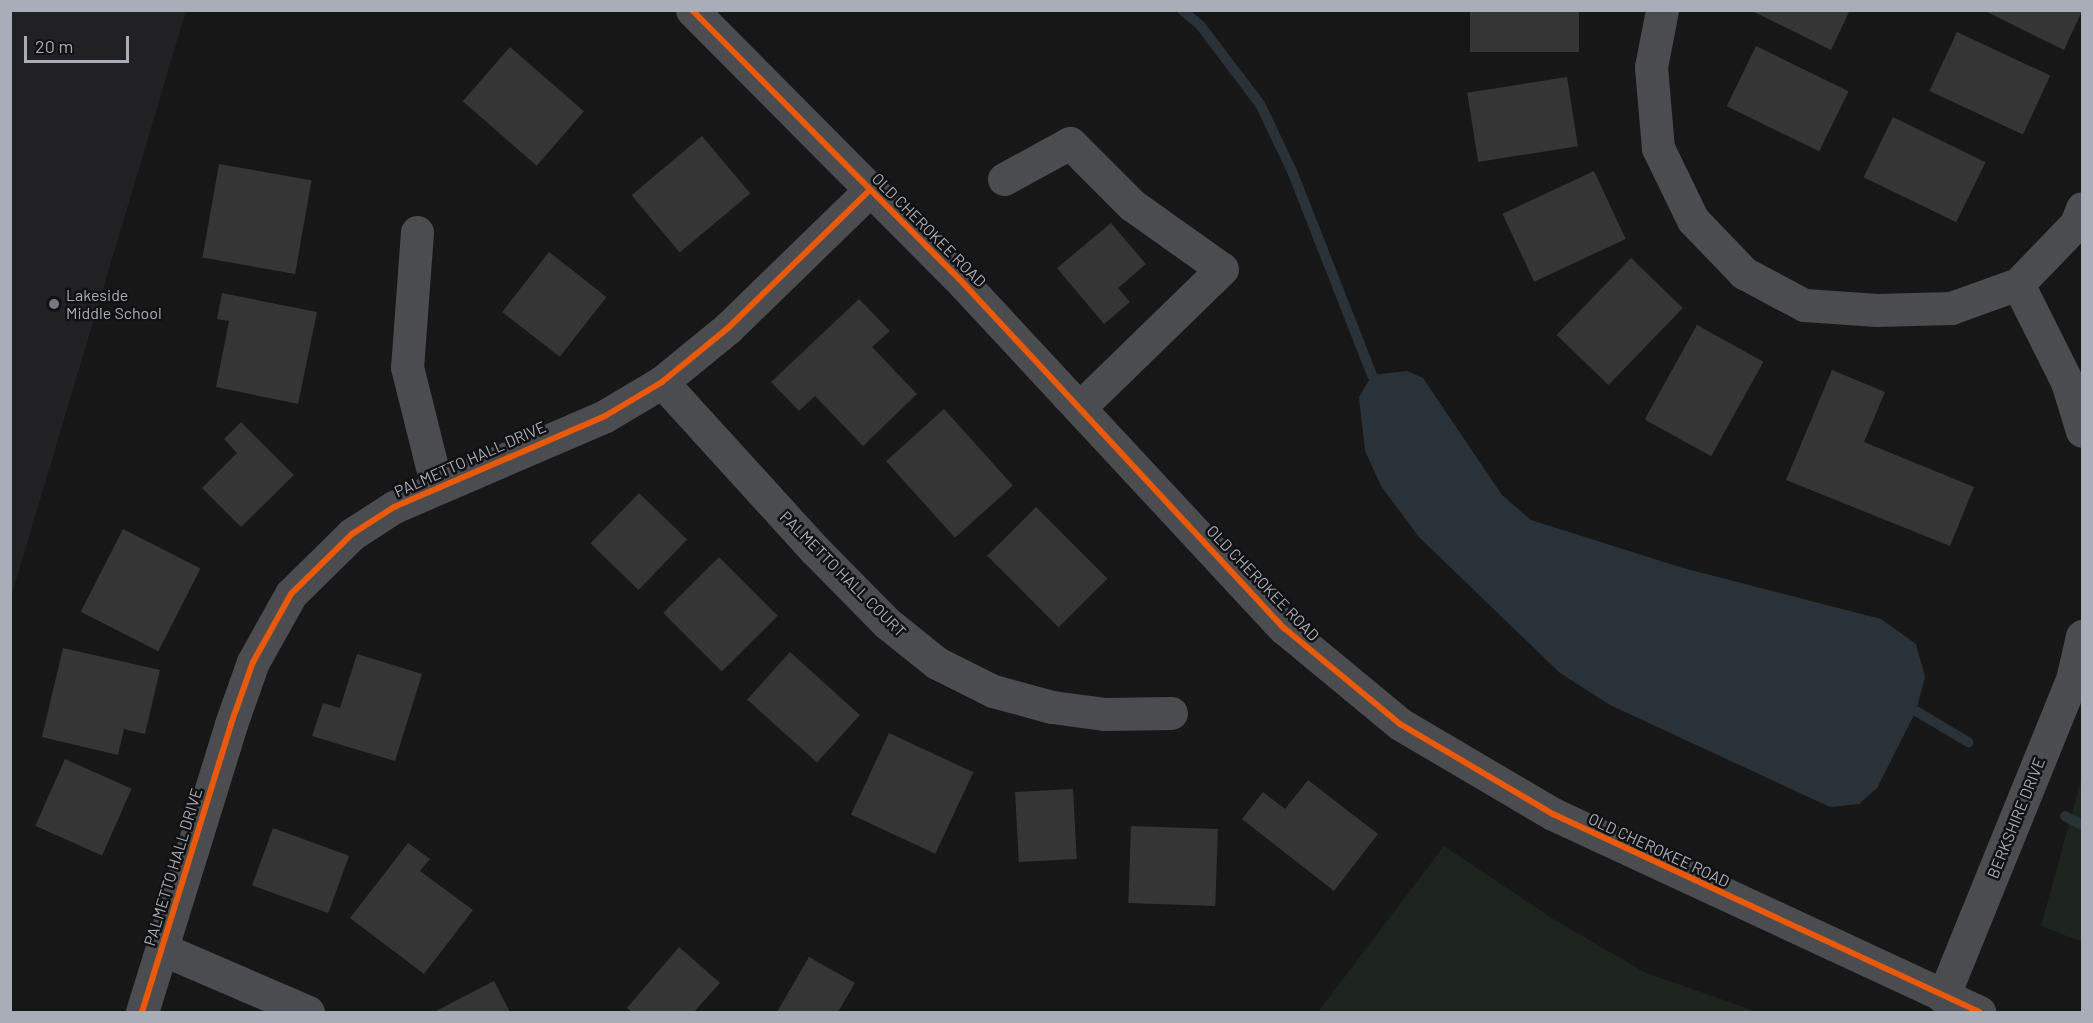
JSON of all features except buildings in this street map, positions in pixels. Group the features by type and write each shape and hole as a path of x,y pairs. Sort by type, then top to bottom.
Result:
{"street":[{"name":"OLD CHEROKEE ROAD","path":"692,10 870,190 1079,408 1284,628 1400,724 1563,819 1979,1012"},
{"path":"1662,10 1651,67 1658,148 1693,220 1744,273 1804,305 1876,310 1951,308 2018,284 2076,224 2082,208"},
{"path":"1004,179 1070,143 1132,205 1222,269 1079,408"},
{"name":"PALMETTO HALL DRIVE","path":"142,1012 253,662 291,594 352,534 437,487 605,416 662,382 728,328 870,190"},
{"path":"417,232 407,367 437,487"},
{"path":"2018,284 2067,382 2082,431"},
{"name":"PALMETTO HALL COURT","path":"662,382 815,550 887,623 937,663 993,691 1052,707 1104,714 1171,713"},
{"name":"BERKSHIRE DRIVE","path":"1943,997 2072,680 2082,636"},
{"path":"162,949 308,1012"}],"shaded area":[{"name":"Lakeside Middle School","path":"10,11 186,11 11,597"},
{"path":"1407,371 1423,378 1502,495 1531,520 1683,568 1881,619 1916,644 1925,677 1916,711 1877,788 1859,804 1830,807 1610,705 1560,673 1419,537 1381,486 1365,451 1359,397 1372,375"},
{"path":"2082,777 2082,942 2041,926"},
{"path":"1444,846 1553,919 1644,972 1757,1012 1318,1012"}],"waterway":[{"path":"1182,10 1200,25 1260,104 1292,171 1372,375"},
{"path":"1916,711 1968,742"},
{"path":"2065,816 2082,825"}],"cycle path":[{"path":"692,10 964,284 1284,628 1400,724 1553,814 1979,1012"},
{"path":"142,1012 231,724 253,662 291,594 352,534 394,507 605,416 662,382 728,328 870,190"}],"place":[{"name":"Lakeside Middle School","path":"54,304"}]}
